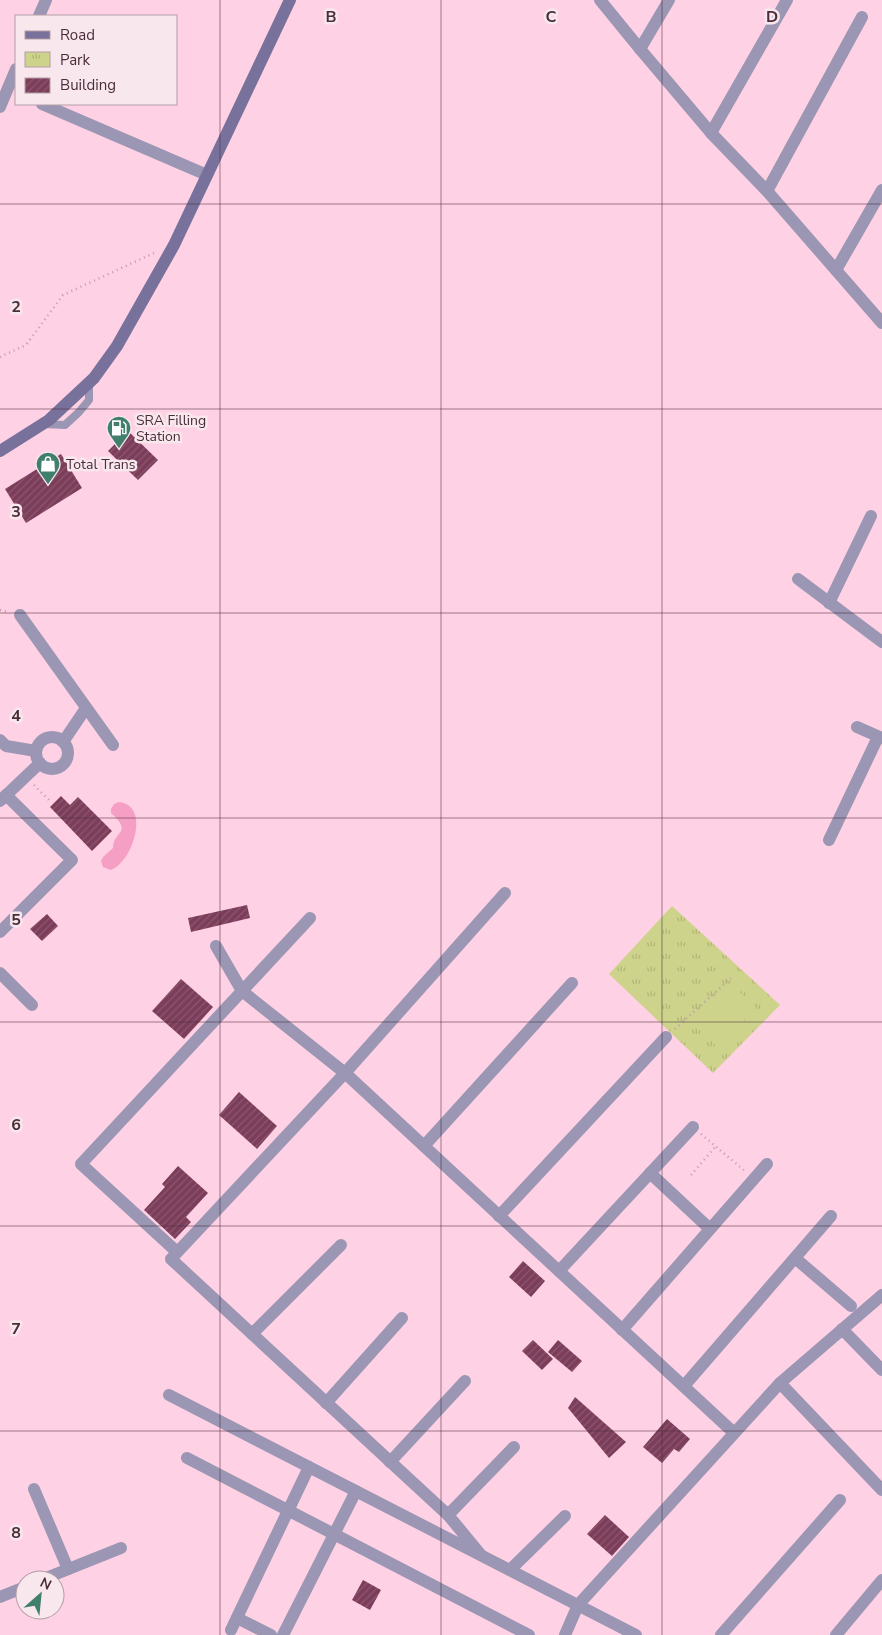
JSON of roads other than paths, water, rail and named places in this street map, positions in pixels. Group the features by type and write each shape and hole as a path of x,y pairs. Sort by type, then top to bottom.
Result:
{"main road":[{"path":"0,451 43,424 89,383 117,346 174,245 290,0"}],"street":[{"path":"39,15 46,0"},
{"path":"600,0 711,133 767,191 882,323"},
{"path":"640,49 669,0"},
{"path":"711,133 787,0"},
{"path":"767,191 862,17"},
{"path":"0,107 15,72"},
{"path":"44,105 207,175"},
{"path":"836,270 882,190"},
{"path":"829,603 871,516"},
{"path":"798,579 882,642"},
{"path":"20,615 113,745"},
{"path":"63,742 86,708"},
{"path":"829,840 880,737 857,726"},
{"path":"0,740 6,746 38,758 47,768 52,769 61,766 65,762 68,752 63,742 55,737 44,738 37,746 38,758 26,777 3,798 72,860 0,932"},
{"path":"481,1555 448,1515 171,1259 345,1073 505,894"},
{"path":"177,1252 81,1164 310,918"},
{"path":"216,946 242,991 345,1073 734,1432"},
{"path":"0,973 32,1005"},
{"path":"424,1146 572,983"},
{"path":"500,1216 666,1037"},
{"path":"559,1271 693,1127"},
{"path":"622,1330 767,1164"},
{"path":"650,1173 710,1228"},
{"path":"684,1386 831,1216"},
{"path":"252,1334 341,1245"},
{"path":"795,1258 851,1306"},
{"path":"564,1635 578,1605 734,1432 780,1383 882,1295"},
{"path":"326,1403 402,1318"},
{"path":"842,1329 882,1370"},
{"path":"390,1462 465,1381"},
{"path":"780,1383 882,1490"},
{"path":"169,1395 636,1635"},
{"path":"448,1515 514,1447"},
{"path":"186,1458 529,1635"},
{"path":"231,1630 309,1467"},
{"path":"34,1489 68,1569"},
{"path":"283,1635 356,1491"},
{"path":"721,1635 840,1500"},
{"path":"510,1570 565,1516"},
{"path":"65,1570 121,1548"},
{"path":"836,1635 882,1580"},
{"path":"0,1597 15,1591"},
{"path":"237,1618 271,1635"}],"place":[{"name":"SRA Filling Station","path":"119,449"},
{"name":"Total Trans","path":"48,485"}]}
